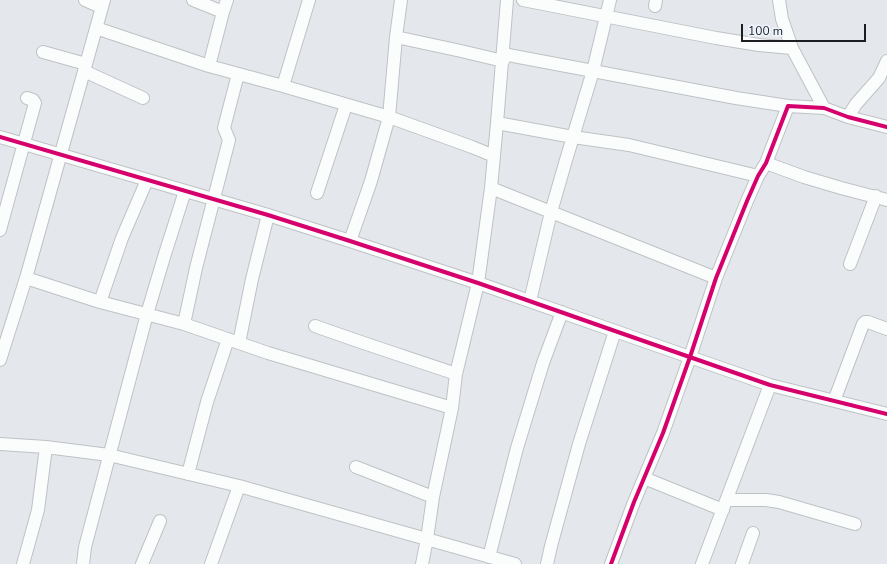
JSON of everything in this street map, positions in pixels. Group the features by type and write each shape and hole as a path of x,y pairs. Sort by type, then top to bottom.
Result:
{"street":[{"path":"0,360 26,278 103,4 85,0"},
{"path":"193,0 223,12"},
{"path":"209,66 227,0"},
{"path":"283,86 309,0"},
{"path":"350,241 371,181 389,117 401,0"},
{"path":"422,564 433,497 452,408 456,374 478,284 494,156 507,0"},
{"path":"523,0 716,38 759,45 792,48"},
{"path":"530,302 551,212 593,71 610,0"},
{"path":"780,0 782,18 792,48 824,108"},
{"path":"96,28 209,66 389,117 494,156"},
{"path":"396,37 461,50 593,71 736,98 788,106 824,108 848,117 887,127"},
{"path":"43,52 85,68 143,98"},
{"path":"848,117 856,104 879,78 887,62"},
{"path":"184,324 196,268 229,140 224,128 238,74"},
{"path":"0,230 35,103 33,100 27,98"},
{"path":"317,193 346,105"},
{"path":"611,564 663,433 716,278 747,201 758,176 766,163 788,106"},
{"path":"497,123 573,137 629,145 758,176"},
{"path":"0,137 268,215 350,241 616,330 770,385 887,414"},
{"path":"766,163 804,177 881,198 850,264"},
{"path":"100,302 122,238 148,180"},
{"path":"490,188 716,278"},
{"path":"83,564 85,547 147,314 185,191"},
{"path":"188,474 207,402 234,341 252,279 268,215"},
{"path":"26,278 100,302 184,324 276,355 452,408"},
{"path":"489,557 507,483 542,363 562,312"},
{"path":"834,401 862,324 868,322 887,329"},
{"path":"315,326 372,347 456,374"},
{"path":"547,564 579,444 616,330"},
{"path":"702,564 770,385"},
{"path":"0,444 46,447 109,455 239,486 515,564"},
{"path":"23,564 38,510 46,447"},
{"path":"356,467 433,497"},
{"path":"644,478 725,505 766,500 779,502 855,524"},
{"path":"211,564 239,486"},
{"path":"142,564 160,522"},
{"path":"742,564 753,533"}],"cycle path":[{"path":"611,564 634,502 663,433 716,278 747,201 758,176 766,163 788,106 824,108 848,117 887,127"},
{"path":"0,137 268,215 350,241 478,283 770,385 887,414"}]}
